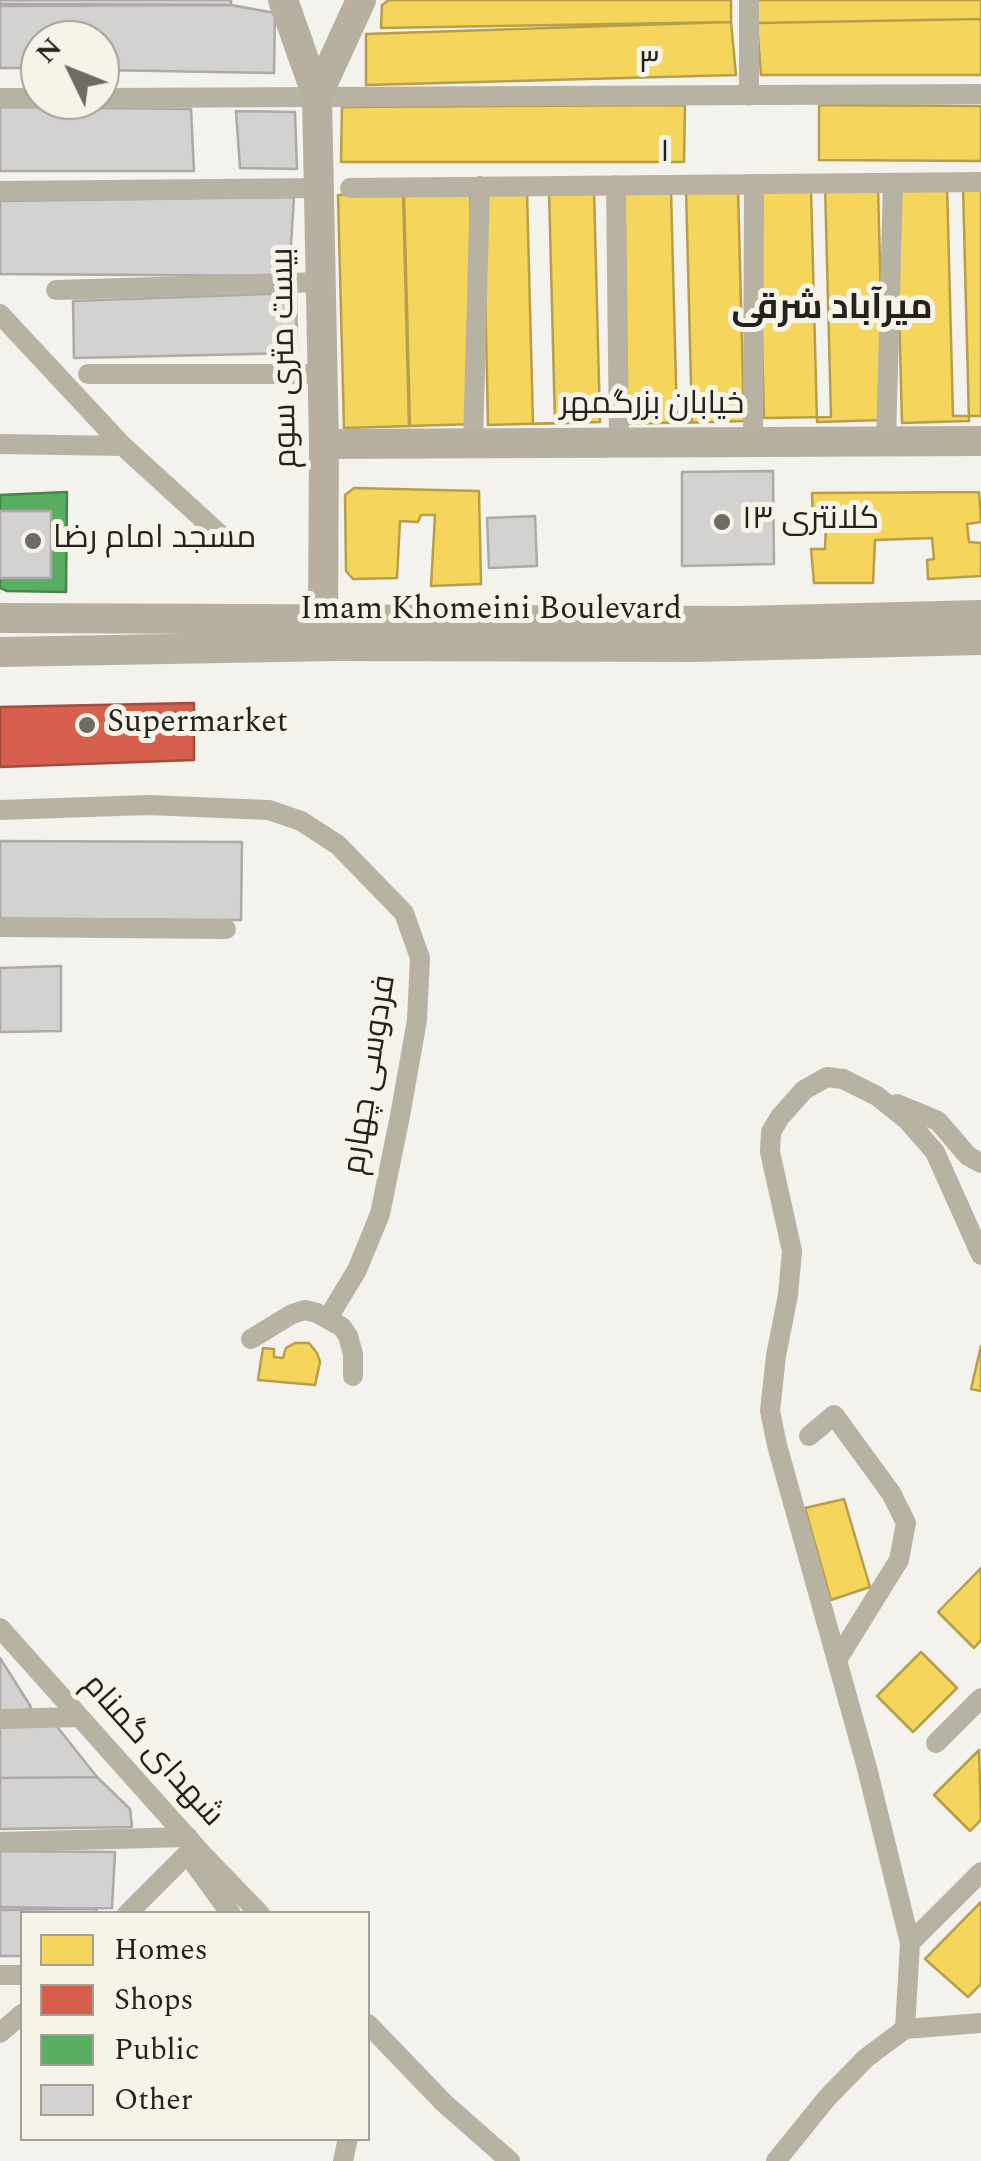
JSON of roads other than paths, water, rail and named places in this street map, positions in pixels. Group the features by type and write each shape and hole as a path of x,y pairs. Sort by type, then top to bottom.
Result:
{"main road":[{"name":"بیست متری سوم","path":"281,5 318,96 324,444 322,619"},
{"name":"بیست متری سوم","path":"318,96 362,5"},
{"name":"خیابان بزرگمهر","path":"324,444 981,441"},
{"name":"Imam Khomeini Boulevard","path":"0,618 739,621 981,615"},
{"name":"Imam Khomeini Boulevard","path":"0,652 336,646 693,647 981,640"}],"street":[{"path":"748,96 749,0"},
{"name":"۳","path":"120,98 981,94"},
{"name":"۱","path":"350,188 981,182"},
{"path":"886,441 893,183"},
{"path":"752,442 754,184"},
{"path":"473,443 480,186"},
{"path":"616,186 619,442"},
{"path":"0,191 320,188"},
{"path":"56,290 321,282"},
{"path":"0,314 123,446 227,542"},
{"path":"88,374 323,374"},
{"path":"0,444 123,446"},
{"name":"فردوسی چهارم","path":"0,810 148,805 269,810 301,821 338,845 404,914 420,958 417,1020 400,1116 380,1214 358,1270 328,1318"},
{"path":"0,927 226,929"},
{"path":"904,2029 910,1942 770,1411 792,1251 770,1152 771,1132 804,1090 827,1077 843,1078 938,1121 968,1156 981,1163"},
{"path":"876,1096 907,1120 936,1152 981,1255"},
{"path":"251,1339 305,1310 328,1318 348,1336 353,1376"},
{"path":"809,1436 834,1415 891,1494 906,1524 900,1560 837,1660"},
{"name":"شهدای گمنام","path":"0,1628 188,1846 257,1911"},
{"path":"936,1743 981,1698"},
{"path":"0,1719 79,1717"},
{"path":"0,1842 188,1846"},
{"path":"130,1911 188,1846"},
{"path":"188,1846 229,1911"},
{"path":"910,1942 981,1872"},
{"path":"0,2033 20,2016"},
{"path":"776,2161 840,2084 904,2029 981,2023"},
{"path":"370,2026 444,2103 510,2161"}],"place":[{"name":"کلانتری ۱۳","path":"722,522"},
{"name":"مسجد امام رضا","path":"33,541"},
{"name":"Supermarket","path":"87,725"}],"district":[{"name":"میرآباد شرقی","path":"832,311"}]}
